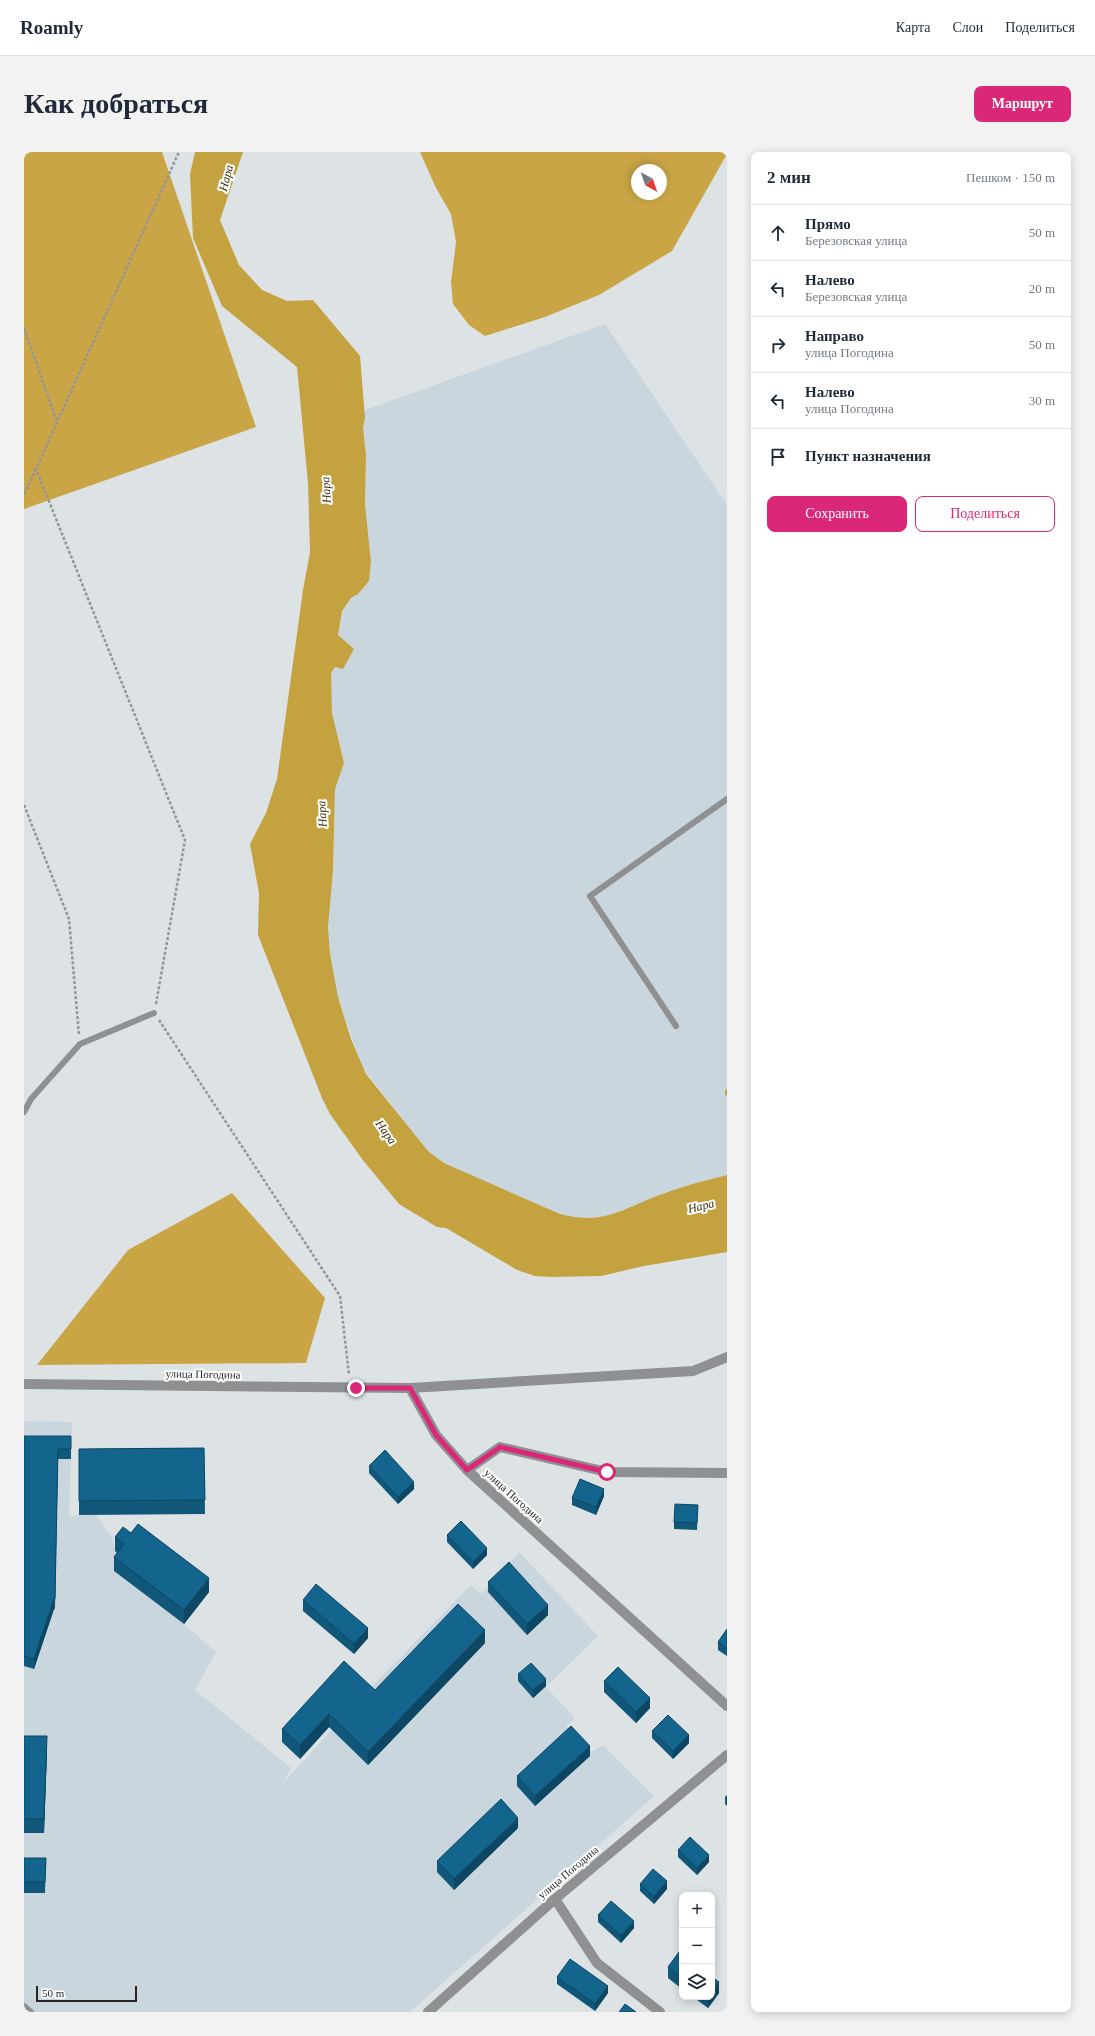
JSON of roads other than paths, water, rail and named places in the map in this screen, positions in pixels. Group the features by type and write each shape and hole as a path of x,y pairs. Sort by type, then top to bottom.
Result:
{"street":[{"path":"410,1388 693,1371 727,1357"},
{"name":"улица Погодина","path":"24,1384 410,1388 436,1435 467,1470 727,1706"},
{"path":"467,1470 500,1447 607,1472 727,1473"},
{"name":"улица Погодина","path":"428,2012 554,1899 727,1755"},
{"path":"554,1899 597,1962 660,2012"}],"lane":[{"path":"676,1026 590,896 727,798"},
{"path":"24,1112 31,1099 80,1044 154,1013"},
{"path":"24,2006 31,2012"}],"water":[{"name":"Нара","path":"195,152 243,152 220,220 239,265 262,290 287,301 313,300 360,356 365,418 363,428 366,455 365,504 371,562 369,581 358,594 351,598 342,611 338,635 354,649 343,669 335,667 331,673 332,713 344,763 335,789 333,870 328,927 330,954 338,997 351,1039 366,1074 428,1151 444,1163 560,1214 590,1218 603,1216 626,1209 672,1190 727,1175 727,1252 644,1266 601,1276 535,1276 517,1270 446,1228 437,1227 399,1204 362,1159 330,1114 322,1098 258,935 259,893 250,844 266,813 277,779 303,590 310,552 308,483 297,367 222,306 193,238 190,174"}]}
